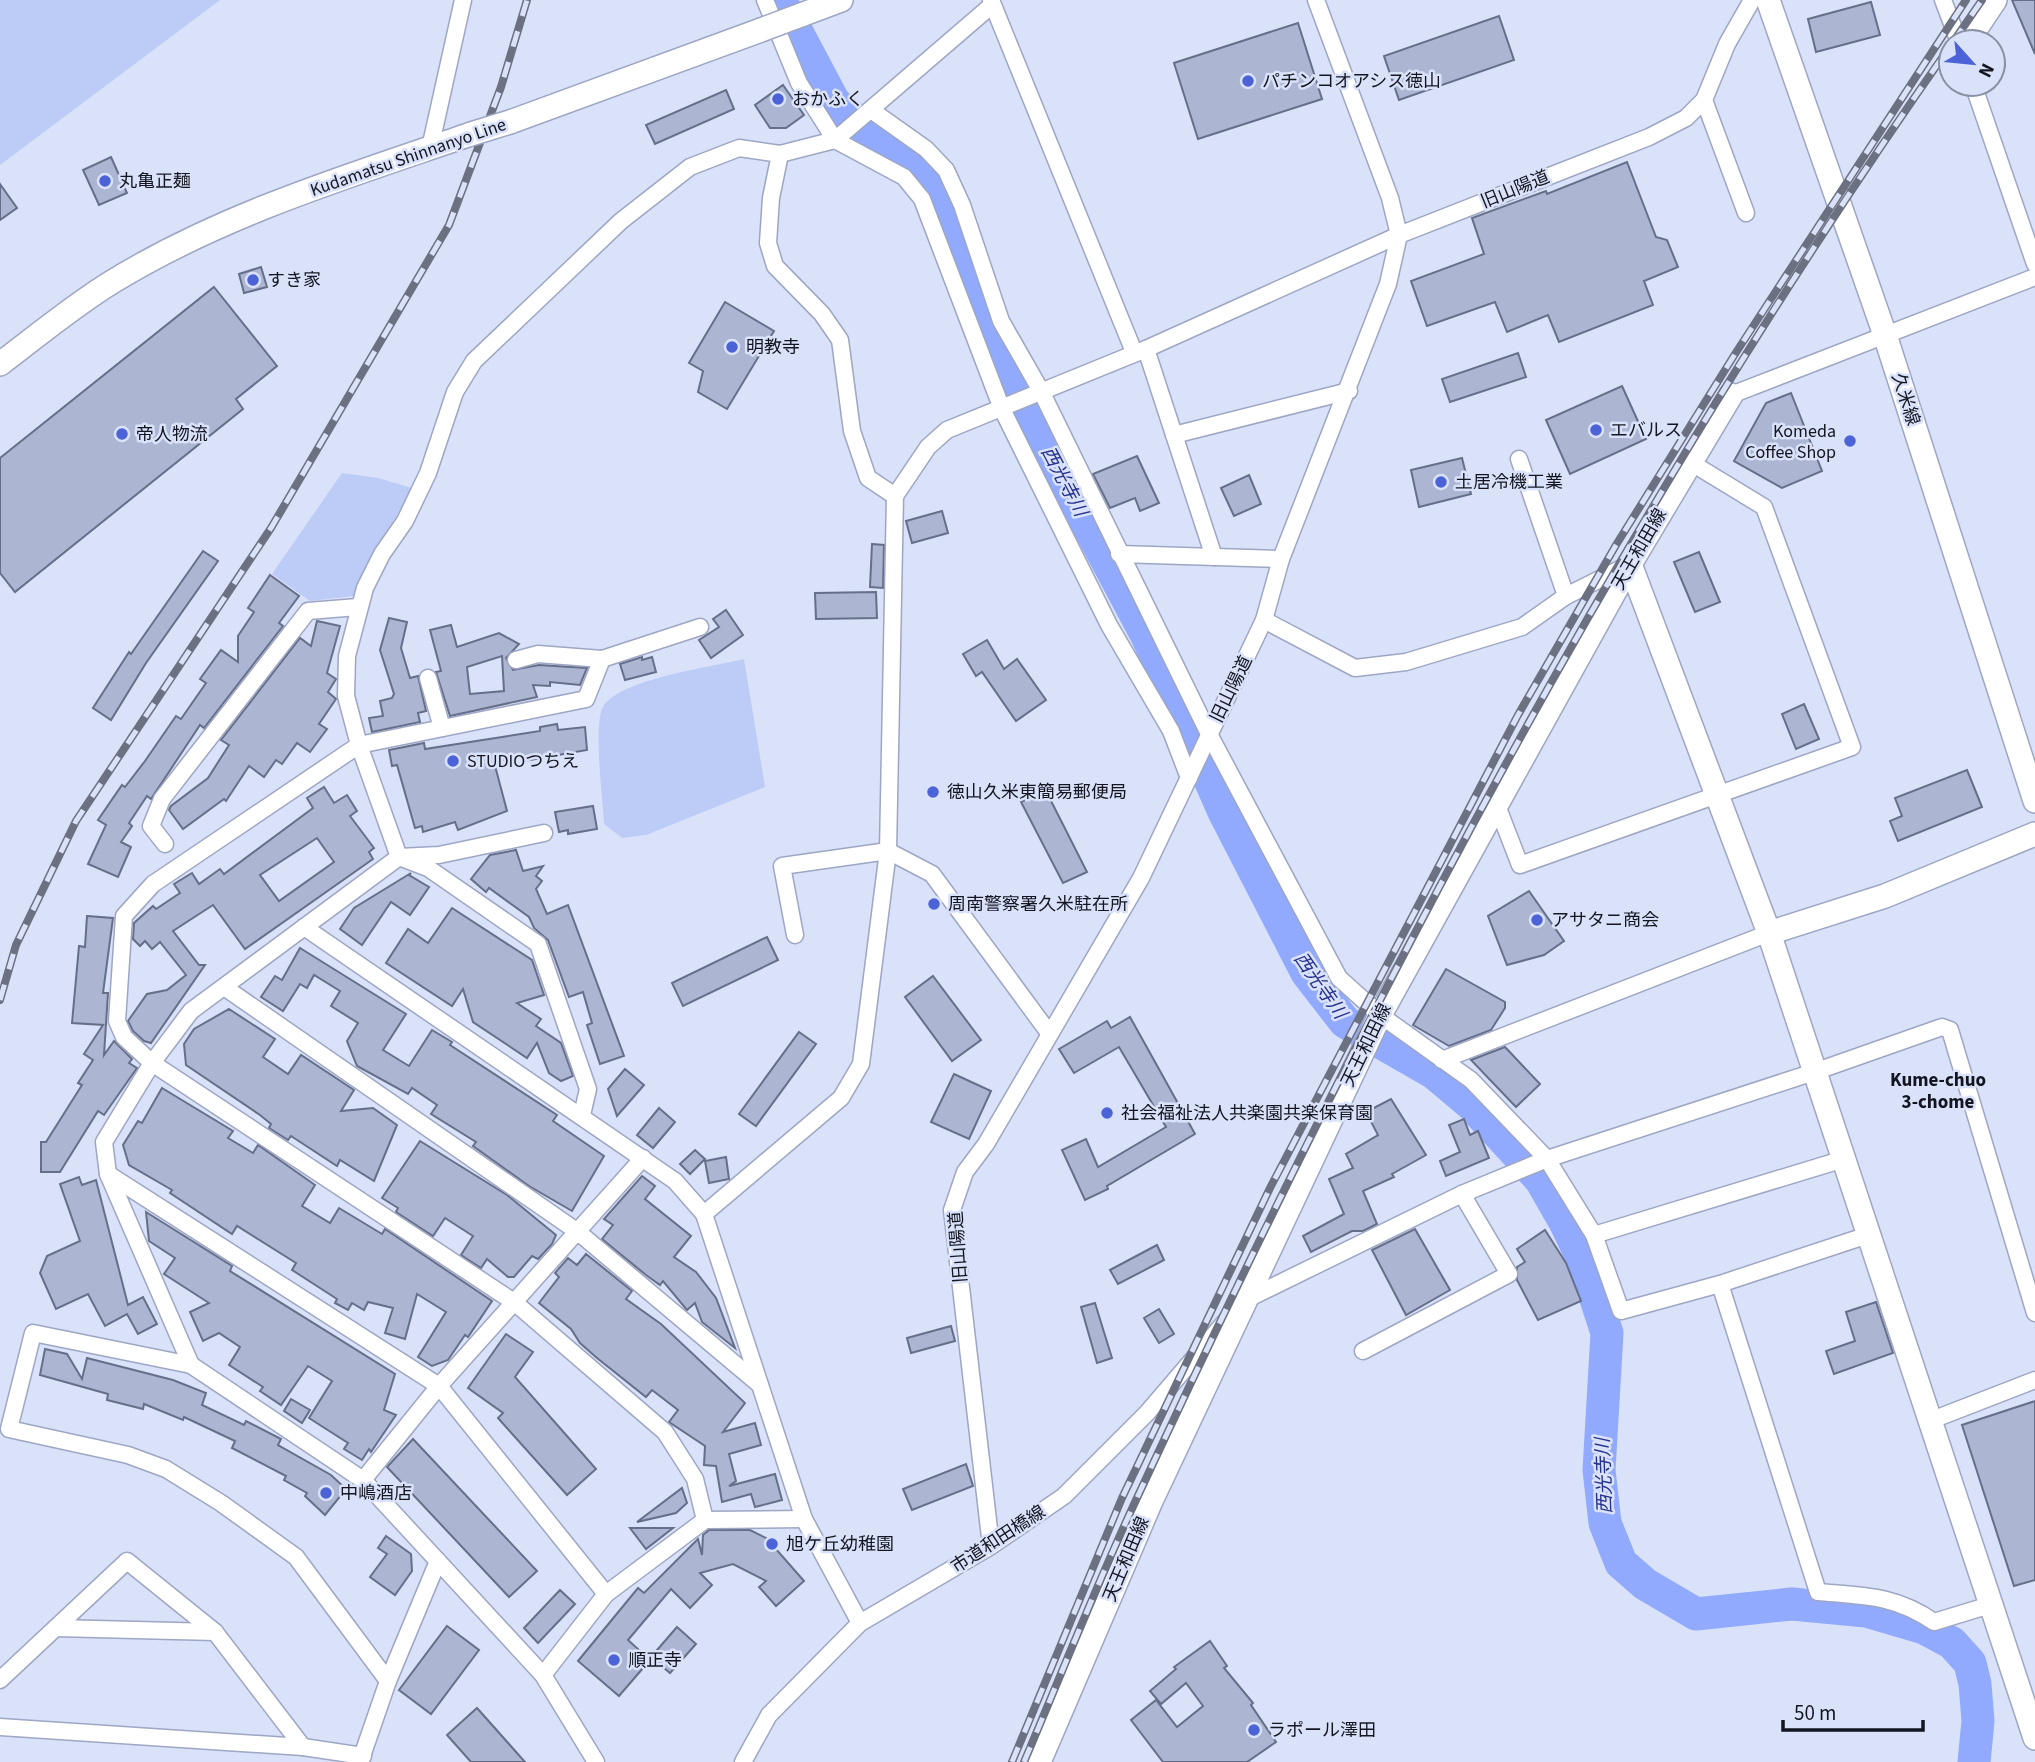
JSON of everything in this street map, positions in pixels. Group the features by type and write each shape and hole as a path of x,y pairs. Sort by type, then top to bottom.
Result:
{"street":[{"path":"430,148 463,0"},
{"path":"765,0 799,83 835,140 904,177 922,200 1002,409 1109,625 1171,731 1189,778"},
{"name":"Kudamatsu Shinnanyo Line","path":"0,364 110,283 155,257 251,212 510,122 841,0"},
{"path":"704,1214 841,1098 861,1064 888,851 895,496 928,447 947,430 1140,351 1399,235 1390,198 1315,0"},
{"name":"旧山陽道","path":"991,1546 952,1210 965,1172 986,1144 1140,878 1264,620 1281,559 1349,391 1388,284 1399,235 1649,137 1686,118 1704,100 1727,44 1752,0"},
{"name":"久米線","path":"1768,0 1885,335 2035,801"},
{"path":"1943,0 1954,28"},
{"path":"1976,28 1995,0"},
{"path":"398,857 359,745 346,696 346,656 358,607 382,554 405,520 428,473 455,392 474,361 621,221 690,167 739,148 780,154 835,140 991,2 1174,435 1214,557"},
{"path":"1978,98 2035,264"},
{"path":"1704,100 1746,213"},
{"path":"871,110 926,149 946,170 962,205 1001,321 1041,391 1209,734 1339,978 1380,1015 1471,1080 1547,1159 1594,1235 1621,1311 1720,1284 1868,1235"},
{"path":"780,154 771,198 768,243 775,266 822,314 840,340 852,431 868,478 895,496"},
{"path":"1731,396 2035,277"},
{"path":"1174,435 1349,391"},
{"name":"天王和田線","path":"1039,1762 1151,1501 1380,1015 1630,564 1731,396"},
{"path":"1519,459 1566,596"},
{"path":"1496,803 1520,865 1852,747 1764,507 1689,462"},
{"path":"1119,554 1281,559"},
{"path":"1264,620 1356,668 1406,662 1522,627 1566,596 1630,564 1769,933 2035,1738"},
{"path":"165,844 151,826 162,799 308,611 358,607"},
{"path":"516,660 538,654 602,659 700,627"},
{"path":"602,659 586,699 359,745 153,884 124,916 117,1021 124,1037 152,1063 514,1302 664,1432 695,1479 705,1520"},
{"path":"428,678 442,729"},
{"path":"191,1365 108,1174 104,1142 152,1063 191,1011 398,857 439,855 544,833"},
{"path":"1442,1060 1769,933 1885,896 2035,834"},
{"path":"795,935 782,866 888,851 932,874 1049,1033"},
{"path":"398,857 428,868 538,944 588,1089 582,1115"},
{"path":"304,927 643,1158 675,1181 704,1214 804,1519 860,1623"},
{"path":"223,987 578,1232 760,1385"},
{"path":"1243,1301 1462,1194 1547,1159 1814,1072 1942,1027 1950,1030 2035,1313"},
{"path":"363,1480 439,1386 643,1158"},
{"path":"1594,1235 1844,1159"},
{"path":"108,1174 439,1386 606,1594"},
{"path":"1363,1351 1509,1274 1462,1194"},
{"path":"1720,1284 1818,1592 1888,1598 1912,1608 1934,1622 1990,1605"},
{"name":"市道和田橋線","path":"743,1762 769,1715 860,1623 991,1546 1064,1496 1147,1413 1243,1301"},
{"path":"388,1681 296,1557 221,1503 166,1469 128,1455 9,1429 33,1334 191,1365 363,1480 543,1675 596,1762"},
{"path":"1932,1420 2035,1380"},
{"path":"543,1675 606,1594 705,1520 804,1519"},
{"path":"0,1681 127,1561 215,1632 303,1747"},
{"path":"0,1727 303,1747 362,1759 388,1681 438,1561"},
{"path":"56,1628 215,1632"}],"shaded area":[{"path":"0,0 220,0 0,165"},
{"path":"342,473 378,478 412,488 373,554 354,596 310,601 272,574"},
{"path":"744,659 765,787 646,835 622,838 604,824 599,746 603,707 612,697 646,682"}],"building":[{"path":"2012,0 2035,0 2035,54"},
{"path":"1871,2 1880,35 1816,52 1808,19"},
{"path":"1499,16 1514,60 1399,100 1384,56"},
{"name":"パチンコオアシス徳山","path":"1298,23 1322,99 1198,139 1174,63"},
{"name":"おかふく","path":"783,85 804,115 786,128 770,128 755,105"},
{"path":"726,90 734,109 655,144 646,125"},
{"name":"丸亀正麺","path":"111,157 127,193 99,205 83,170"},
{"path":"1627,162 1656,237 1667,240 1678,267 1644,281 1653,305 1559,342 1548,315 1507,332 1495,302 1427,326 1411,281 1484,254 1472,218 1546,191 1547,194"},
{"path":"0,184 17,208 0,220"},
{"name":"すき家","path":"261,267 267,287 244,293 239,274"},
{"name":"帝人物流","path":"214,287 277,366 236,399 243,409 15,592 0,573 0,458"},
{"name":"明教寺","path":"725,302 774,331 727,409 698,392 703,371 689,363"},
{"path":"1518,353 1526,377 1450,402 1442,379"},
{"name":"エバルス","path":"1622,386 1646,439 1570,474 1546,420"},
{"path":"1791,393 1822,471 1782,488 1734,461 1766,403"},
{"path":"1137,456 1159,503 1140,511 1135,498 1110,508 1093,474"},
{"name":"土居冷機工業","path":"1462,458 1471,494 1419,507 1411,470"},
{"path":"1249,475 1261,504 1234,516 1221,488"},
{"path":"942,511 948,533 912,543 906,521"},
{"path":"872,544 884,545 883,588 870,587"},
{"path":"203,551 218,561 146,663 111,720 93,708 129,652 131,654"},
{"path":"1699,552 1720,602 1695,612 1674,562"},
{"path":"270,575 299,596 279,623 283,626 204,728 200,725 151,799 147,796 129,823 132,826 121,842 131,847 118,877 88,864 106,825 98,820 122,785 125,787 145,761 176,716 181,719 206,683 200,679 221,650 238,662 238,636 254,612 248,608"},
{"path":"876,592 877,618 816,619 815,593"},
{"path":"726,610 743,635 711,658 699,640 719,627 713,619"},
{"path":"389,618 407,622 401,648 410,678 418,676 426,711 418,713 420,722 372,732 369,718 383,716 380,701 392,698 394,694 380,650"},
{"path":"317,621 340,626 327,673 336,679 328,692 336,699 319,724 327,729 310,752 297,743 282,764 276,760 264,777 249,766 226,801 224,799 183,829 169,810 171,806 208,778 229,745 221,740 300,638 311,646"},
{"path":"451,625 457,647 499,633 519,644 506,658 513,670 539,665 587,668 580,685 550,682 550,686 533,685 537,697 450,716 436,672 441,671 430,630","holes":["502,656 504,691 470,694 467,667"]},
{"path":"987,640 1004,669 1017,659 1046,700 1016,721 982,672 976,676 963,654"},
{"path":"642,657 642,660 652,657 656,672 625,680 620,664"},
{"path":"1804,704 1819,739 1796,749 1782,714"},
{"path":"557,724 558,730 585,727 587,750 524,761 523,755 494,762 507,811 458,830 455,822 423,832 422,826 415,828 397,765 392,766 389,750 424,743 425,749 540,731 540,727"},
{"path":"1967,770 1982,807 1898,841 1890,821 1902,816 1895,798"},
{"path":"324,787 334,803 347,795 357,811 350,816 374,848 369,852 373,859 245,949 213,905 173,931 199,965 205,965 151,1043 144,1041 133,1031 128,1021 147,994 167,990 186,975 160,942 152,949 145,941 140,946 133,939 134,923 153,906 156,909 180,893 174,884 192,873 199,884 220,869 224,874 313,808 307,798","holes":["317,838 334,862 279,901 260,875"]},
{"path":"1045,789 1087,872 1063,883 1021,802"},
{"path":"593,806 597,829 568,834 568,830 559,832 555,812"},
{"path":"516,850 523,871 543,866 536,876 542,881 536,889 547,914 568,905 624,1056 600,1064 587,1025 592,1023 583,992 569,997 548,940 534,928 529,917 489,888 486,892 471,879 490,855"},
{"path":"411,873 409,875 429,887 410,915 391,902 362,945 340,929 354,908"},
{"path":"1529,891 1564,941 1544,955 1507,965 1488,916"},
{"path":"452,908 532,960 544,995 517,1003 541,1019 536,1026 561,1043 573,1076 561,1081 549,1073 537,1043 527,1058 473,1022 463,989 452,1006 386,963 408,929 428,943"},
{"path":"87,916 113,918 103,993 108,993 104,1055 114,1041 132,1059 129,1063 137,1068 104,1115 98,1111 60,1172 41,1172 41,1142 46,1142 82,1085 78,1083 93,1060 84,1054 103,1025 72,1023 79,946 85,947"},
{"path":"767,937 778,960 683,1006 672,983"},
{"path":"300,948 406,1014 383,1050 409,1066 432,1030 452,1042 450,1045 557,1115 553,1121 604,1156 572,1211 529,1186 473,1146 476,1142 431,1114 437,1105 412,1088 408,1094 357,1066 347,1041 358,1023 331,1006 340,991 314,975 307,988 300,984 283,1011 261,997 275,976 282,980"},
{"path":"1446,969 1505,1002 1505,1008 1491,1030 1449,1046 1413,1025"},
{"path":"933,976 981,1040 952,1061 905,997"},
{"path":"229,1009 275,1039 263,1057 288,1074 301,1055 354,1090 341,1111 373,1108 397,1125 374,1181 340,1160 337,1166 291,1136 288,1140 269,1128 271,1124 260,1115 186,1065 184,1044 194,1029"},
{"path":"1130,1017 1195,1134 1107,1186 1108,1189 1085,1200 1062,1150 1086,1139 1098,1167 1166,1127 1119,1047 1074,1073 1059,1049 1107,1021 1111,1028"},
{"path":"799,1032 816,1044 756,1126 739,1114"},
{"path":"1505,1047 1540,1084 1516,1107 1471,1060"},
{"path":"625,1069 644,1085 617,1116 608,1089"},
{"path":"954,1074 991,1091 969,1139 931,1122"},
{"path":"162,1088 233,1131 228,1138 253,1153 258,1145 315,1185 302,1206 330,1223 339,1208 382,1234 385,1229 492,1301 468,1337 465,1335 448,1360 432,1366 418,1357 446,1312 417,1294 405,1339 385,1333 393,1308 368,1302 364,1310 352,1303 348,1310 335,1303 337,1299 292,1270 296,1263 237,1226 232,1234 170,1193 172,1190 129,1165 123,1145 138,1121 142,1123"},
{"path":"1391,1099 1426,1155 1392,1174 1394,1177 1363,1191 1377,1224 1363,1231 1352,1231 1311,1252 1303,1236 1344,1214 1329,1179 1353,1168 1346,1154 1378,1135 1366,1112"},
{"path":"659,1108 675,1122 653,1148 637,1135"},
{"path":"1464,1119 1470,1135 1478,1131 1489,1158 1446,1176 1440,1161 1460,1152 1449,1125"},
{"path":"420,1141 507,1195 556,1235 552,1244 538,1259 532,1256 514,1277 508,1277 487,1259 481,1268 461,1255 473,1236 445,1218 433,1236 396,1212 398,1208 382,1198"},
{"path":"695,1150 705,1159 690,1174 680,1164"},
{"path":"726,1157 729,1179 709,1183 705,1161"},
{"path":"642,1176 655,1186 645,1199 691,1236 674,1257 696,1272 716,1298 735,1348 702,1322 695,1303 687,1310 663,1281 660,1285 602,1239 613,1225 604,1219"},
{"path":"79,1177 82,1185 96,1180 128,1305 143,1297 157,1324 138,1334 127,1314 105,1326 88,1294 56,1309 40,1273 47,1256 80,1241 60,1184"},
{"path":"146,1212 232,1266 230,1271 395,1374 384,1410 396,1415 371,1452 369,1449 362,1460 344,1449 348,1443 309,1418 332,1381 308,1366 281,1405 260,1391 263,1387 229,1365 240,1347 219,1333 203,1341 190,1312 209,1303 164,1274 175,1258 149,1241"},
{"path":"1415,1229 1450,1290 1406,1315 1372,1250"},
{"path":"1545,1230 1566,1263 1581,1301 1538,1320 1517,1280 1517,1267 1525,1262 1517,1249"},
{"path":"1157,1245 1164,1260 1118,1284 1110,1270"},
{"path":"586,1254 632,1291 626,1299 661,1324 745,1403 723,1432 755,1423 761,1445 729,1454 736,1481 729,1486 775,1474 782,1500 755,1507 751,1494 722,1502 716,1466 704,1465 705,1446 669,1422 678,1410 652,1390 646,1397 597,1358 580,1343 571,1329 539,1303 559,1277 555,1273 568,1258 577,1265"},
{"path":"1876,1302 1893,1353 1834,1374 1826,1351 1855,1341 1846,1312"},
{"path":"1095,1303 1112,1358 1097,1363 1081,1307"},
{"path":"1159,1309 1174,1334 1159,1343 1144,1318"},
{"path":"951,1326 955,1341 911,1353 907,1338"},
{"path":"506,1334 533,1352 515,1377 596,1469 567,1495 498,1418 503,1413 468,1388"},
{"path":"45,1349 67,1354 82,1379 87,1358 173,1380 206,1393 202,1405 244,1425 246,1421 281,1439 278,1445 331,1475 346,1489 325,1515 305,1496 307,1493 284,1480 286,1476 232,1448 235,1441 184,1417 183,1420 144,1404 143,1409 107,1400 108,1394 40,1375"},
{"path":"291,1399 310,1410 302,1423 284,1411"},
{"path":"2035,1401 2035,1580 2014,1586 1962,1425"},
{"path":"413,1439 537,1571 509,1597 387,1467"},
{"path":"966,1464 973,1486 912,1510 903,1489"},
{"path":"682,1488 687,1503 676,1513 637,1522"},
{"path":"630,1528 673,1528 646,1549"},
{"path":"709,1530 750,1530 778,1544 775,1548 804,1581 776,1606 759,1587 766,1581 733,1564 700,1573 712,1585 690,1608 671,1589 628,1640 650,1660 619,1696 578,1661 638,1588 644,1593 698,1539 702,1555 703,1535"},
{"path":"386,1536 411,1554 412,1571 395,1595 370,1577 387,1554 378,1548"},
{"path":"560,1590 575,1604 538,1643 524,1628"},
{"path":"447,1626 479,1650 431,1714 399,1690"},
{"path":"677,1627 696,1644 670,1673 651,1657"},
{"path":"1210,1641 1227,1666 1224,1668 1253,1703 1251,1705 1276,1742 1247,1762 1163,1762 1131,1720 1156,1700 1177,1727 1203,1706 1186,1683 1161,1704 1150,1691 1176,1669 1174,1667"},
{"path":"477,1708 525,1762 471,1762 447,1735"}],"waterway":[{"name":"西光寺川","path":"780,0 834,102 938,190 989,339 1147,636 1224,812 1307,973 1345,1022 1434,1073 1472,1105 1541,1180 1565,1222 1584,1262 1607,1333 1599,1470 1605,1523 1621,1563 1645,1584 1696,1614 1792,1604 1866,1611 1924,1628 1952,1643 1970,1663 1975,1684 1978,1721 1974,1762"}],"railway":[{"path":"0,1000 16,945 76,821 271,528 449,225 501,87 527,0"},
{"path":"1012,1762 1122,1498 1270,1188 1518,715 1616,545 1735,354 1966,0"},
{"path":"1963,28 1982,0"},
{"path":"1024,1762 1121,1532 1225,1311 1412,938 1511,754 1614,572 1722,393 1834,217 1937,66"}],"place":[{"name":"パチンコオアシス徳山","path":"1248,81"},
{"name":"おかふく","path":"778,99"},
{"name":"丸亀正麺","path":"105,181"},
{"name":"すき家","path":"253,280"},
{"name":"明教寺","path":"732,347"},
{"name":"エバルス","path":"1596,430"},
{"name":"帝人物流","path":"122,434"},
{"name":"Komeda Coffee Shop","path":"1850,441"},
{"name":"土居冷機工業","path":"1441,482"},
{"name":"STUDIOつちえ","path":"453,761"},
{"name":"徳山久米東簡易郵便局","path":"933,792"},
{"name":"周南警察署久米駐在所","path":"934,904"},
{"name":"アサタニ商会","path":"1537,920"},
{"name":"社会福祉法人共楽園共楽保育園","path":"1107,1113"},
{"name":"中嶋酒店","path":"326,1493"},
{"name":"旭ケ丘幼稚園","path":"772,1544"},
{"name":"順正寺","path":"614,1660"},
{"name":"ラポール澤田","path":"1254,1730"}],"district":[{"name":"Kume-chuo 3-chome","path":"1938,1090"}]}
